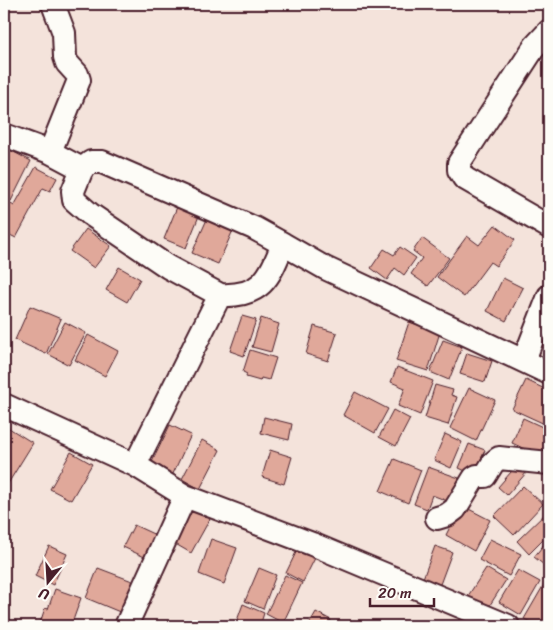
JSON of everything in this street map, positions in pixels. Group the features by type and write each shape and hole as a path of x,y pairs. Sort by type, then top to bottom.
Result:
{"street":[{"path":"50,152 79,80 77,74 67,63 64,33 53,4"},
{"path":"549,32 535,46 460,163 459,170 464,178 549,227"},
{"path":"4,135 50,152 82,169"},
{"path":"282,244 272,272 257,288 233,296 220,295 168,267 90,214 74,200 73,191 82,169 92,162 102,162 254,228 334,272 549,373"},
{"path":"135,465 220,295"},
{"path":"524,360 549,296"},
{"path":"4,405 135,465 186,496 312,544 508,626"},
{"path":"437,518 448,515 455,509 472,480 477,476 485,476 493,463 499,458 549,463"},
{"path":"126,626 186,496"}],"building":[{"path":"4,147 31,161 11,201 4,197"},
{"path":"36,167 57,178 50,191 43,188 16,238 4,232 4,202 5,200 14,206"},
{"path":"179,202 201,211 186,248 164,239"},
{"path":"208,217 234,228 218,264 192,253"},
{"path":"495,225 515,240 496,266 490,262 464,297 437,277 467,236 479,245"},
{"path":"86,229 111,246 94,268 70,251"},
{"path":"4,238 9,240 4,254"},
{"path":"422,238 449,258 428,286 411,274 422,258 413,251"},
{"path":"400,247 416,258 404,275 395,268 387,280 371,268 384,249 394,255"},
{"path":"119,267 140,279 127,302 106,290"},
{"path":"503,278 523,288 506,321 487,311"},
{"path":"30,306 61,319 46,354 15,340"},
{"path":"242,316 256,320 244,356 230,351"},
{"path":"261,318 279,324 271,352 252,347"},
{"path":"65,322 86,333 69,365 48,354"},
{"path":"409,322 440,332 428,371 396,361"},
{"path":"314,326 337,333 328,361 306,354"},
{"path":"88,335 118,351 105,376 75,360"},
{"path":"443,340 462,347 449,380 430,372"},
{"path":"250,350 276,358 269,380 261,378 260,381 246,377 247,374 243,372"},
{"path":"467,353 492,361 485,382 460,374"},
{"path":"397,367 433,381 420,415 398,406 405,388 391,382"},
{"path":"526,380 549,391 544,403 549,405 549,426 512,409"},
{"path":"435,385 453,390 451,395 457,397 448,425 425,418"},
{"path":"469,388 495,400 476,441 450,428"},
{"path":"355,392 388,409 375,433 343,415"},
{"path":"393,410 410,419 396,446 379,437"},
{"path":"264,417 292,424 289,440 261,433"},
{"path":"523,418 549,430 549,443 542,457 512,443"},
{"path":"4,425 33,443 4,490"},
{"path":"170,425 191,435 172,476 150,466"},
{"path":"445,434 462,442 451,468 434,460"},
{"path":"202,440 220,450 200,489 182,479"},
{"path":"469,444 485,450 474,475 459,468"},
{"path":"270,450 292,457 284,484 262,477"},
{"path":"71,452 92,464 71,500 50,489"},
{"path":"394,459 421,470 408,503 380,491"},
{"path":"518,464 527,472 507,495 498,487"},
{"path":"428,467 459,478 450,502 432,495 427,509 414,504"},
{"path":"523,486 543,504 514,535 494,516"},
{"path":"461,505 490,520 474,551 446,535"},
{"path":"192,506 211,517 191,553 172,542"},
{"path":"548,511 549,534 529,554 517,541"},
{"path":"134,525 162,538 151,560 123,547"},
{"path":"549,538 549,569 534,557"},
{"path":"211,539 237,548 224,584 199,574"},
{"path":"490,539 521,554 509,576 479,560"},
{"path":"301,542 319,550 303,582 286,573"},
{"path":"49,546 67,554 53,585 35,576"},
{"path":"435,546 452,552 439,587 422,581"},
{"path":"98,568 140,584 127,615 86,598"},
{"path":"259,568 276,575 263,609 245,601"},
{"path":"486,568 506,580 488,608 468,596"},
{"path":"518,570 540,582 521,615 499,602"},
{"path":"285,575 302,583 283,623 266,614"},
{"path":"546,581 549,583 549,624 548,626 540,626 524,619"},
{"path":"55,589 81,598 71,626 39,626 45,608 48,609"},
{"path":"243,604 264,613 260,626 235,626"},
{"path":"465,611 487,626 454,626"},
{"path":"316,612 331,620 328,626 308,626"}]}
